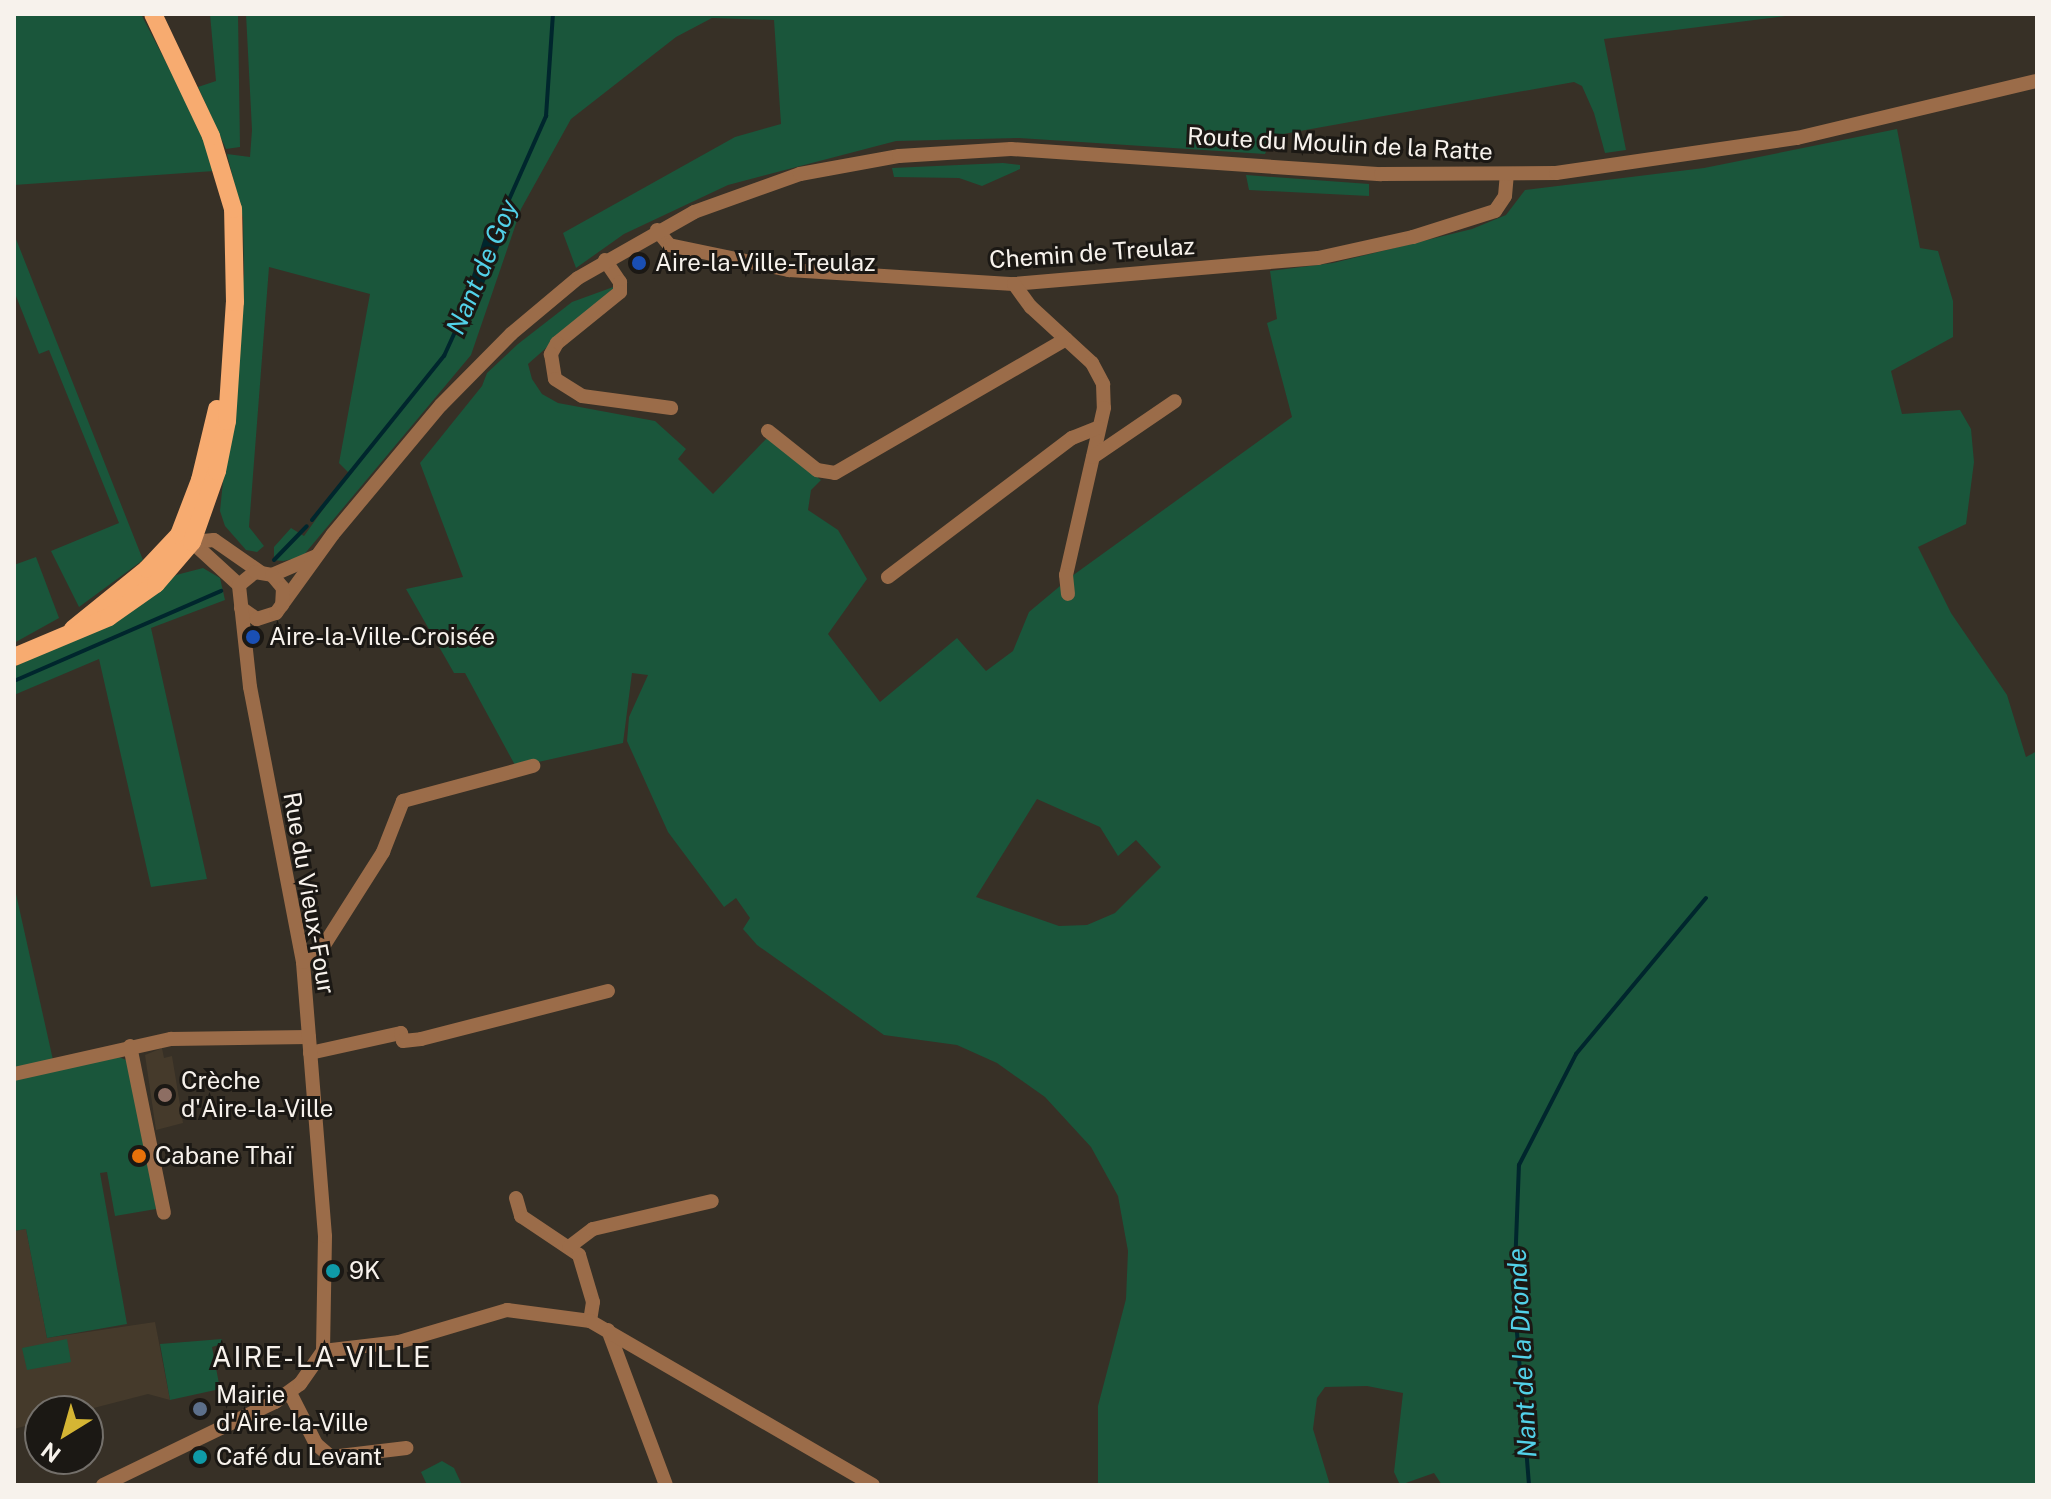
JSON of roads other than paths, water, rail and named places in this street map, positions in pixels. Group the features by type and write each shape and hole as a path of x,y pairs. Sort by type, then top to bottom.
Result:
{"main road":[{"path":"14,657 109,617 139,597 186,538 230,359 237,254 230,188 211,136 153,14"}],"street":[{"name":"Route du Moulin de la Ratte","path":"282,605 317,554 482,362 545,304 657,230 739,194 825,168 899,156 1011,149 1381,174 1507,175 1610,168 1715,152 1887,119 2037,81"},
{"name":"Chemin de Treulaz","path":"657,230 669,245 789,270 1014,284 1334,255 1495,211 1505,196 1507,175"},
{"path":"608,264 620,292 557,343 551,354 555,379 582,396 671,408"},
{"path":"1014,284 1101,376 1105,395 1066,575 1068,594"},
{"path":"768,431 817,470 835,473 1066,339"},
{"path":"1093,457 1175,401"},
{"path":"888,577 1072,438 1099,427"},
{"path":"186,538 214,540 283,588 282,605 264,619 248,660"},
{"path":"186,538 239,585 241,608 264,619"},
{"path":"239,585 317,554"},
{"name":"Rue du Vieux-Four","path":"241,608 303,962 325,1236 323,1351"},
{"path":"303,962 319,953 375,865 403,801 533,766"},
{"path":"310,1053 401,1033 403,1041 421,1039 608,991"},
{"path":"14,1074 130,1046 181,1038 309,1037"},
{"path":"130,1046 164,1213"},
{"path":"516,1198 521,1216 569,1247 584,1265 593,1302 590,1321"},
{"path":"569,1247 593,1229 712,1201"},
{"path":"103,1485 290,1393 323,1351 399,1342 507,1310 590,1321 873,1485"},
{"path":"608,1330 666,1485"},
{"path":"290,1393 327,1455 362,1457 406,1448"}],"water":[{"path":"498,224 505,232 480,293 468,289 488,225"}],"waterway":[{"name":"Nant de Goy","path":"496,229 546,116 553,14"},
{"name":"Nant de Goy","path":"312,520 444,356 476,286"},
{"name":"Nant de Goy","path":"274,560 307,526"},
{"name":"Nant de Goy","path":"14,681 221,591"},
{"name":"Nant de la Dronde","path":"1529,1485 1514,1294 1519,1165 1576,1054 1706,898"}],"place":[{"name":"Aire-la-Ville-Treulaz","path":"639,263"},
{"name":"Aire-la-Ville-Croisée","path":"253,637"},
{"name":"Crèche d'Aire-la-Ville","path":"165,1095"},
{"name":"Cabane Thaï","path":"139,1156"},
{"name":"9K","path":"333,1271"},
{"name":"Mairie d'Aire-la-Ville","path":"200,1409"},
{"name":"Café du Levant","path":"200,1457"}],"district":[{"name":"AIRE-LA-VILLE","path":"322,1357"}]}
